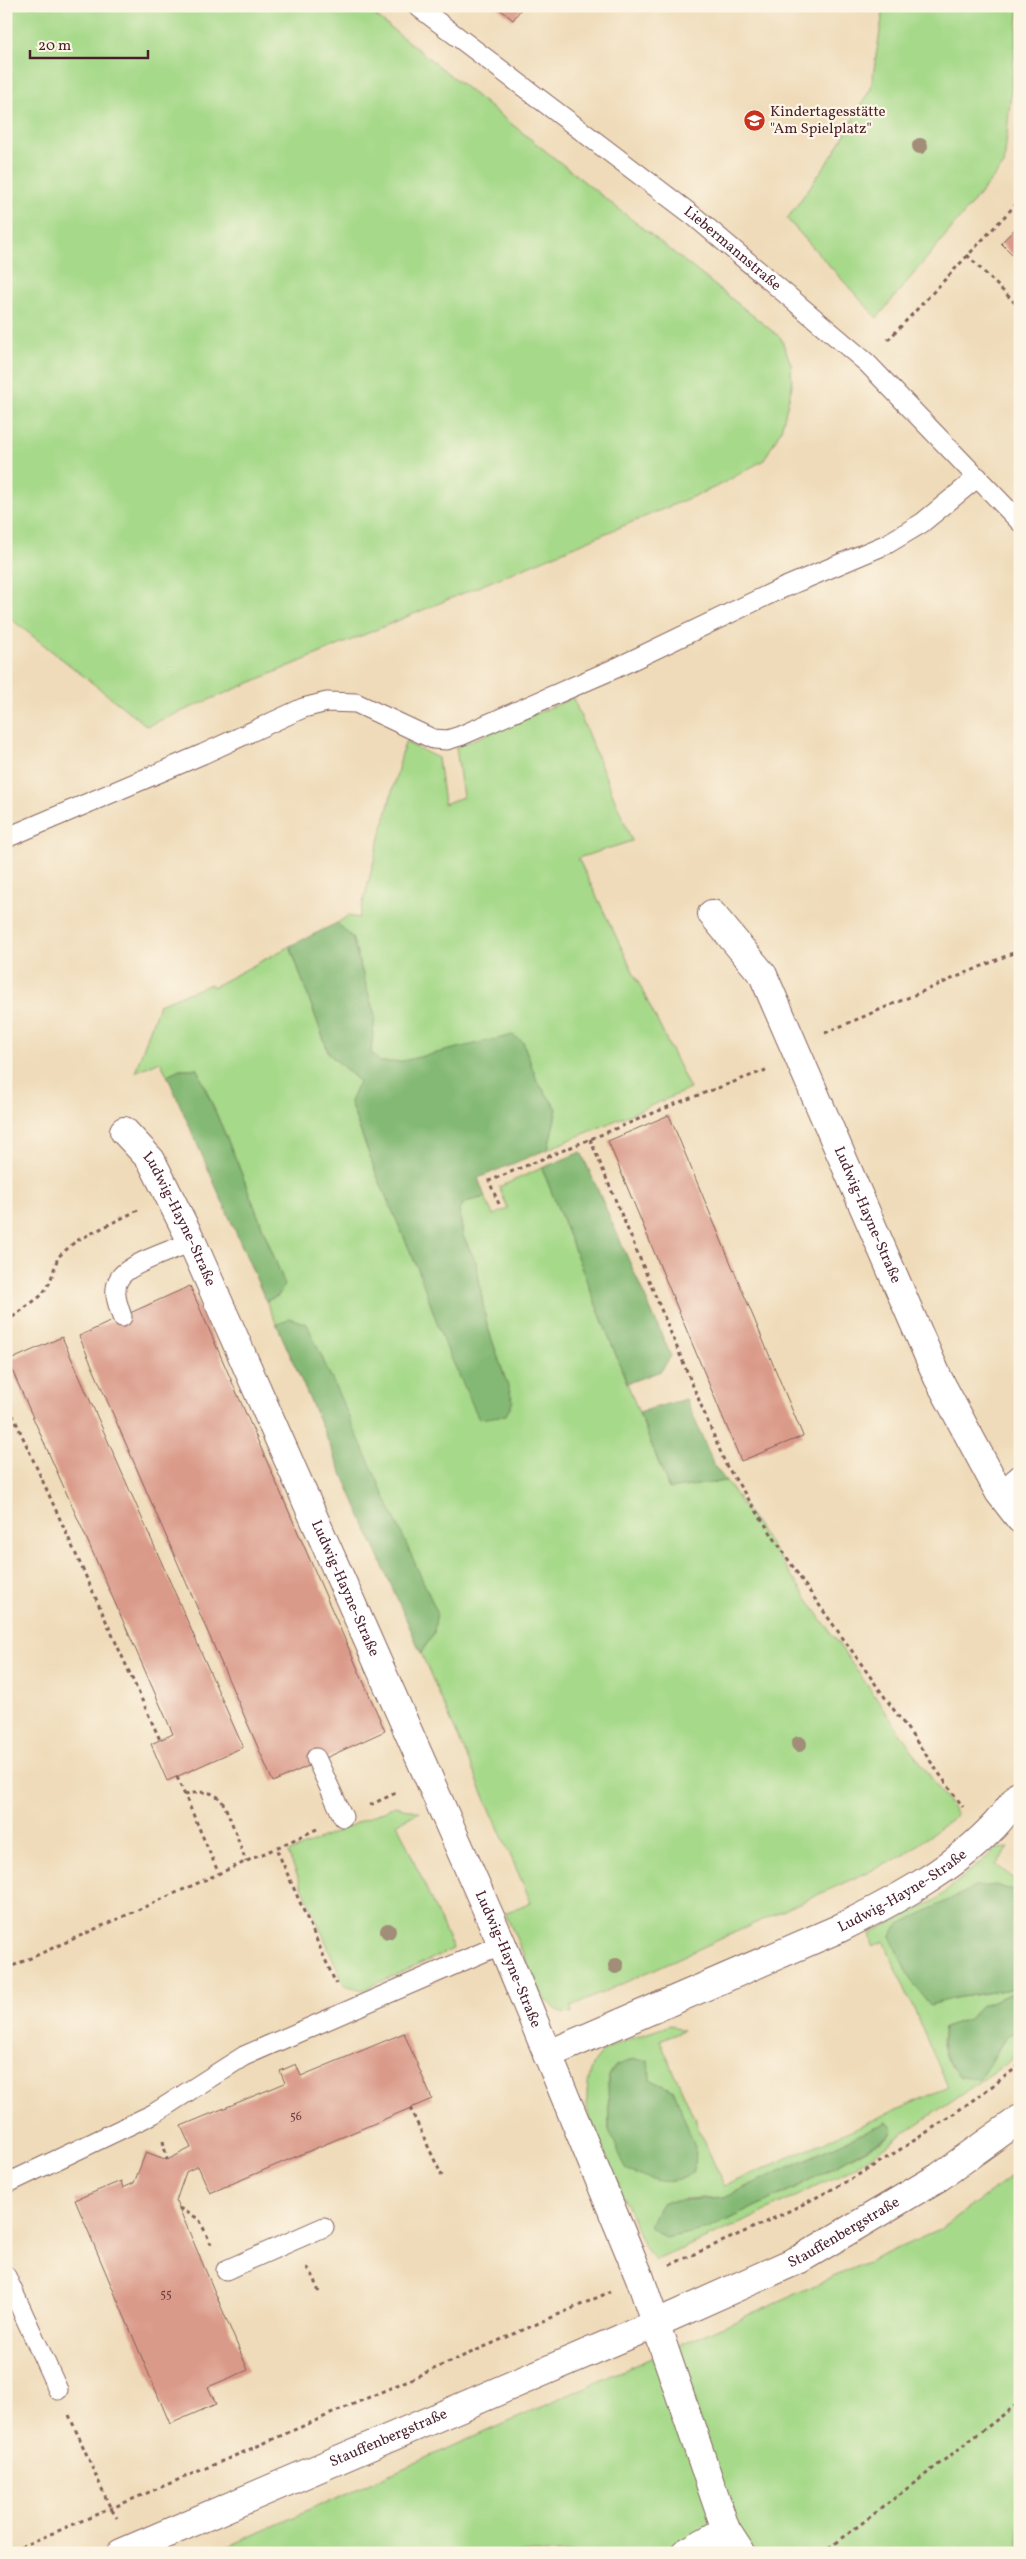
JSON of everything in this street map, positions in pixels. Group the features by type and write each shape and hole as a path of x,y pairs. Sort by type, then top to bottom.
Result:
{"street":[{"name":"Ludwig-Hayne-Straße","path":"712,914 763,976 934,1370 999,1492 1020,1519"},
{"name":"Ludwig-Hayne-Straße","path":"124,1131 151,1160 192,1242 502,1944 657,2323"},
{"name":"Ludwig-Hayne-Straße","path":"547,2055 838,1929 879,1909 939,1873 984,1836 1020,1794"},
{"name":"Stauffenbergstraße","path":"128,2550 657,2323 800,2259 939,2177 1020,2119"},
{"path":"657,2323 726,2530 741,2553"},
{"path":"685,2553 726,2530"}],"lane":[{"name":"Liebermannstraße","path":"417,6 695,217 867,363 1020,522"},
{"path":"6,838 203,754 303,708 327,702 356,703 433,738 447,740 460,736 616,668 776,592 887,544 922,523 978,478"},
{"path":"122,1317 115,1293 119,1278 136,1266 192,1242"},
{"path":"999,1492 1020,1474"},
{"path":"316,1758 343,1817"},
{"path":"6,2184 153,2114 244,2056 502,1944"},
{"path":"233,2267 324,2227"},
{"path":"6,2276 58,2390"}],"path":[{"path":"890,337 1020,200"},
{"path":"968,255 1020,308"},
{"path":"499,1204 489,1181 797,1052 1020,950"},
{"path":"590,1139 726,1465 806,1585 984,1836"},
{"path":"6,1322 42,1295 50,1282 58,1258 76,1241 99,1228 170,1196"},
{"path":"6,1400 160,1740"},
{"path":"177,1777 218,1874"},
{"path":"6,1969 428,1778"},
{"path":"185,1795 198,1791 210,1793 221,1800 246,1862"},
{"path":"276,1848 348,2010"},
{"path":"6,2552 246,2451 640,2278 818,2196 898,2152 962,2110 1020,2064"},
{"path":"410,2108 442,2176"},
{"path":"180,2208 199,2219 217,2258 233,2267"},
{"path":"58,2390 128,2550"},
{"path":"823,2553 1020,2402"}],"green space":[{"path":"6,6 363,6 781,338 791,364 792,386 781,430 764,460 718,486 147,726 6,615"},
{"path":"884,6 1019,6 1004,165 877,318 787,219 834,153 871,88"},
{"path":"573,698 632,841 578,858 690,1089 548,1149 557,1109 537,1081 523,1042 398,1062 379,1062 371,1052 375,1016 352,938 337,923 348,916 359,918 405,742 438,758 444,804 463,797 456,747"},
{"path":"337,923 352,937 375,1016 371,1052 379,1062 398,1062 513,1035 523,1042 537,1081 557,1109 548,1149 478,1178 485,1197 465,1202 459,1210 463,1236 476,1262 486,1322 513,1401 506,1415 479,1419 443,1340 418,1269 377,1176 350,1102 359,1081 329,1054 290,946"},
{"path":"290,946 329,1054 359,1081 350,1103 377,1176 418,1269 512,1401 486,1322 476,1262 463,1236 459,1210 465,1202 485,1197 493,1215 508,1209 499,1187 542,1168 669,1489 726,1481 957,1815 903,1856 571,2007 572,2014 561,2013 543,1998 505,1913 531,1902 421,1653 434,1633 290,1318 277,1325 266,1301 278,1296 285,1285 237,1162 197,1069 180,1069 167,1075 160,1061 135,1072 159,1004 211,984 213,987"},
{"path":"180,1069 197,1069 237,1162 285,1285 278,1296 266,1301 167,1075"},
{"path":"581,1152 671,1356 661,1371 627,1383 542,1168"},
{"path":"290,1318 307,1324 437,1612 434,1633 421,1653 277,1325"},
{"path":"686,1399 715,1467 726,1481 669,1489 639,1412"},
{"path":"395,1806 420,1812 397,1823 453,1949 363,1990 344,1985 288,1853"},
{"path":"1009,1848 996,1865 1020,1883 1020,1893 996,1887 978,1887 940,1905 930,2005 955,1998 1011,1989 1020,1981 1020,1992 1017,1991 981,2006 969,2019 944,2027 942,2042 950,2067 992,2061 1006,2036 1020,2029 1020,2051 1007,2063 855,2167 748,2220 656,2260 645,2249 588,2113 589,2080 594,2063 599,2056 617,2044 670,2025 683,2030 660,2040 724,2186 948,2087 884,1941 873,1946 870,1933 935,1901 996,1849","holes":["650,2071 650,2079 609,2130 608,2078","887,2122 893,2129 890,2136 805,2183 708,2229 684,2199 724,2197"]},
{"path":"996,1885 1020,1893 1020,1981 1011,1989 955,1998 930,2005 910,1979 890,1936 898,1925 975,1887"},
{"path":"1017,1991 1020,1992 1020,2029 1006,2036 980,2079 960,2077 951,2066 944,2048 944,2027 969,2019 981,2006"},
{"path":"634,2059 648,2061 650,2079 674,2091 695,2147 694,2171 686,2177 678,2180 662,2181 653,2180 627,2171 609,2130 608,2077 615,2066"},
{"path":"887,2122 893,2129 890,2135 805,2183 708,2229 666,2238 650,2227 654,2216 663,2202 724,2197"},
{"path":"1020,2170 1020,2553 213,2553 939,2230"}],"building":[{"path":"496,6 523,6 513,20"},
{"path":"1020,224 1020,262 1001,243"},
{"path":"669,1115 803,1436 741,1461 608,1141"},
{"path":"190,1286 385,1731 273,1782 79,1336"},
{"path":"62,1337 243,1747 167,1781 151,1744 173,1734 8,1361"},
{"path":"404,2033 432,2099 210,2193 198,2166 186,2172 176,2201 248,2370 208,2387 216,2404 170,2424 75,2200 121,2181 123,2188 134,2183 146,2152 167,2160 191,2148 181,2126 285,2083 280,2071 296,2064 301,2076"}],"place":[{"name":"Kindertagesstätte \"Am Spielplatz\"","path":"754,121"}]}
